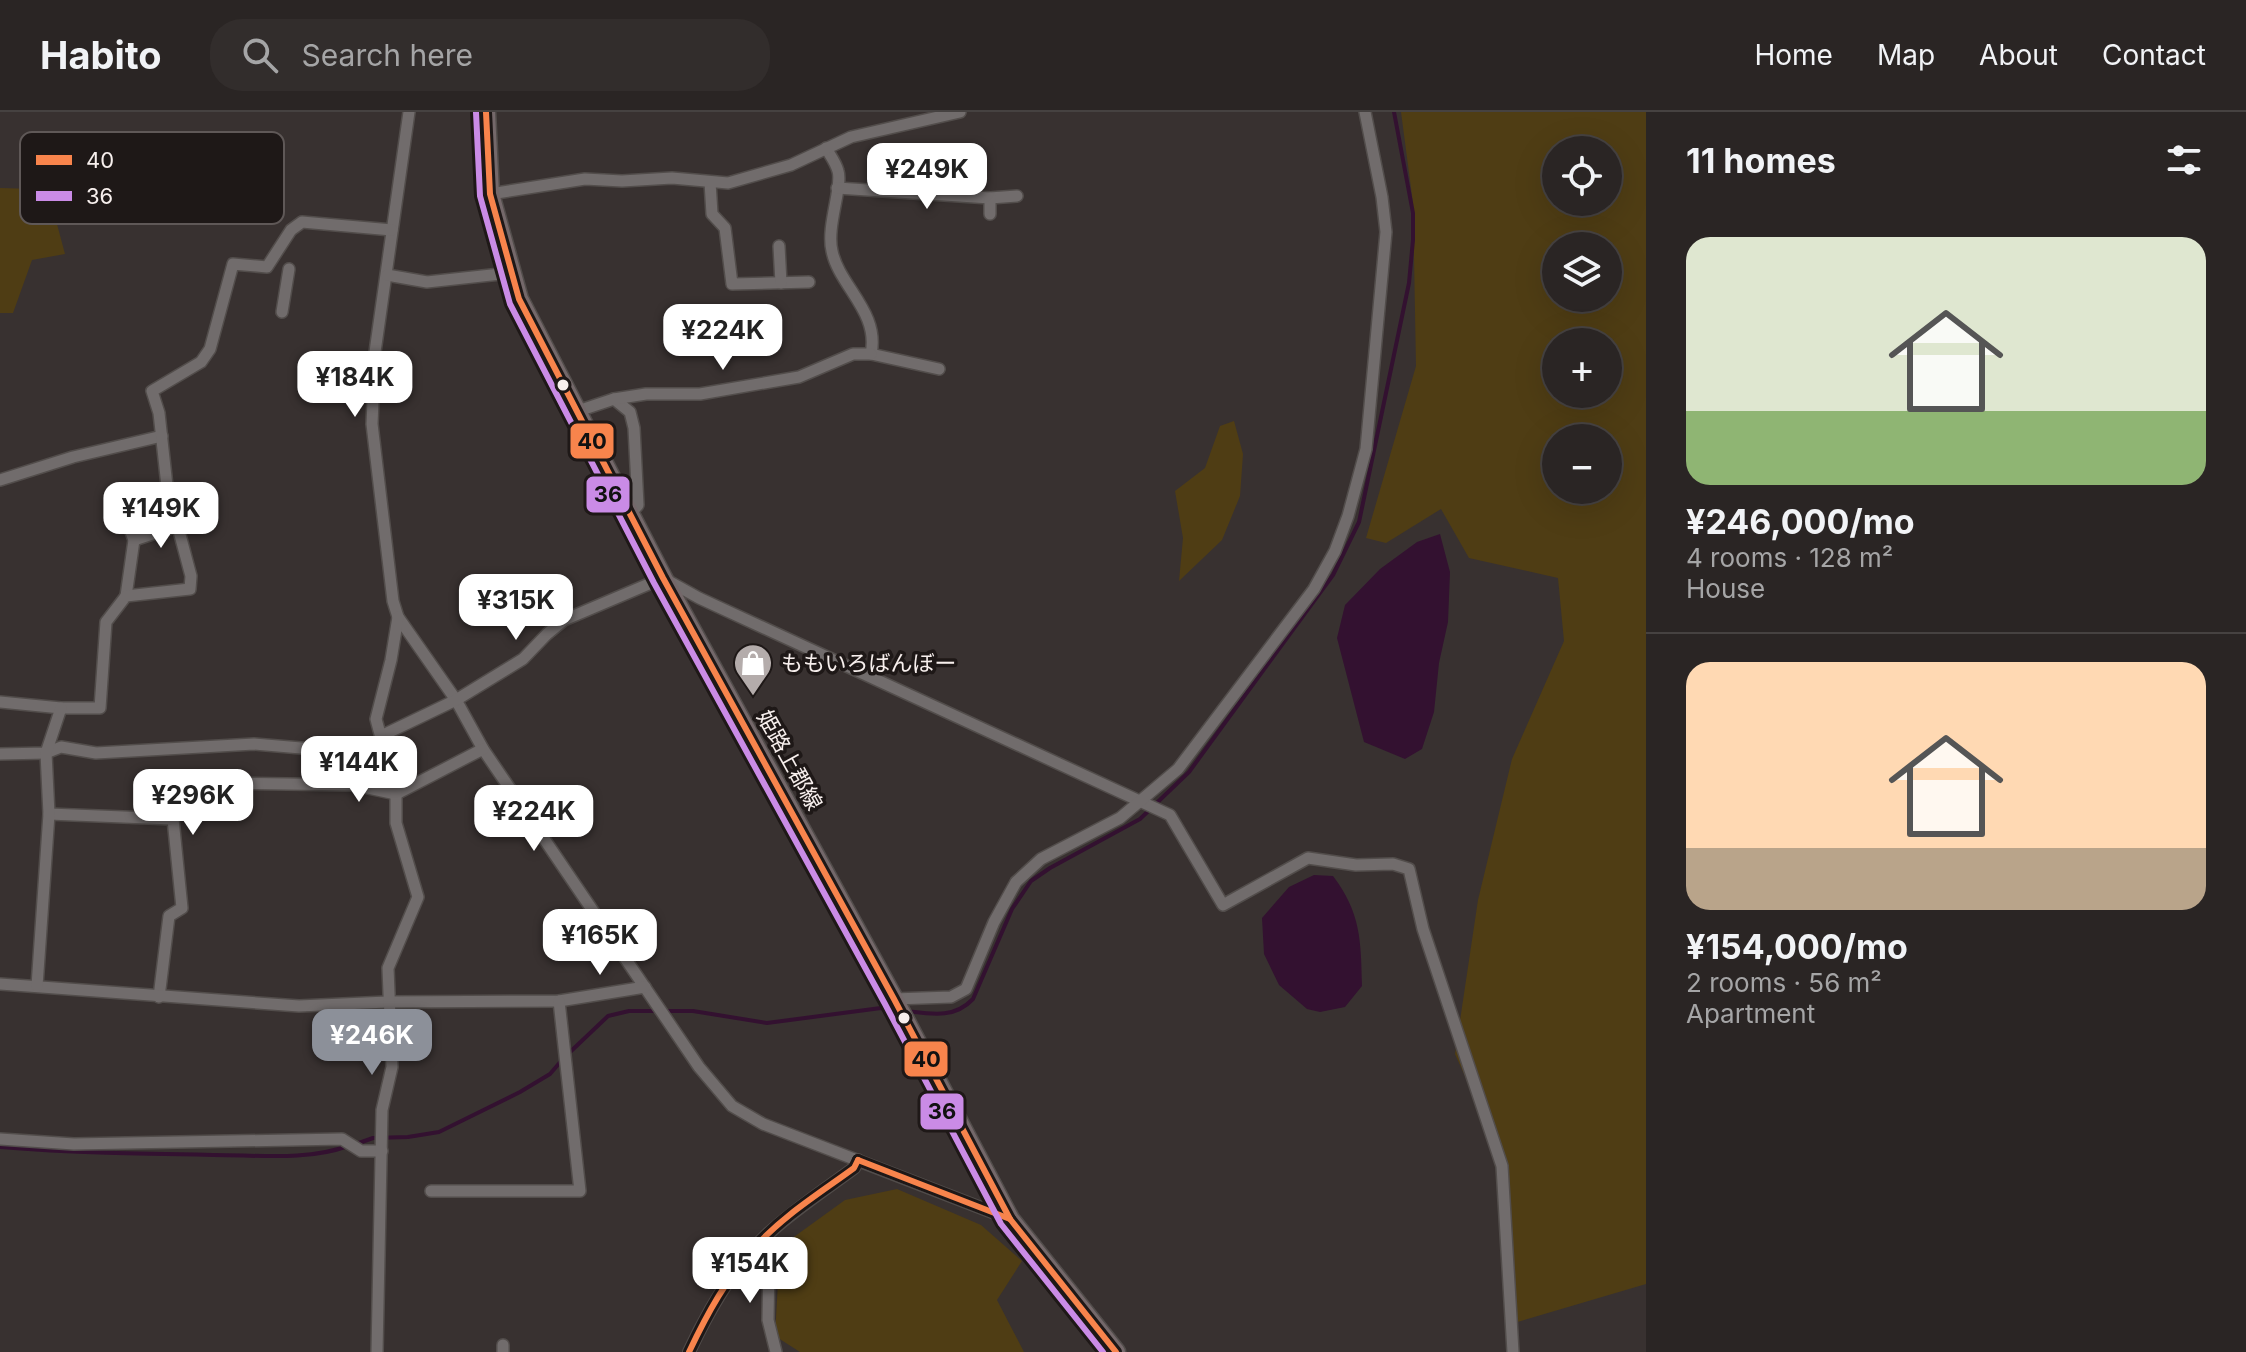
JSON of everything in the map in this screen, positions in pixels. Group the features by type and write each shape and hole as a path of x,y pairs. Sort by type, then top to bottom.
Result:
{"main road":[{"name":"姫路上郡線","path":"486,112 490,194 519,299 663,578 894,999 1010,1219 1116,1352"}],"street":[{"path":"409,112 375,352 372,424 393,601 398,617 456,700 483,749 699,1067 732,1106 763,1124 1010,1219"},
{"path":"490,194 585,179 630,181 672,178 728,183 791,165 851,137 960,112"},
{"path":"894,999 951,997 966,989 994,922 1016,882 1041,859 1120,818 1178,769 1314,589 1335,551 1366,449 1386,232 1365,112"},
{"path":"826,148 839,173 831,221 832,252 870,325 873,342 871,354"},
{"path":"710,182 712,214 725,228 732,284 809,282"},
{"path":"837,188 990,198 1017,196"},
{"path":"990,198 990,214"},
{"path":"126,596 190,589 191,576 167,486 159,413 152,391 201,362 210,349 233,264 267,267 291,230 302,222 392,230"},
{"path":"779,246 781,283"},
{"path":"282,312 289,269"},
{"path":"387,275 427,282 510,273"},
{"path":"578,411 614,399 646,394 700,394 799,377 853,354 871,354 939,369"},
{"path":"614,399 630,412 634,428 638,505 630,514"},
{"path":"0,480 73,457 162,436"},
{"path":"0,702 100,708 106,622 126,596 134,540 126,518"},
{"path":"134,540 177,526"},
{"path":"381,736 456,700 523,659 564,620 663,578 699,598 1170,815 1223,905 1308,858 1356,865 1393,864 1409,869 1423,929 1502,1166 1513,1352"},
{"path":"377,1352 382,1110 392,1067 388,968 418,897 396,823 396,794 376,719 398,617"},
{"path":"37,986 49,814 46,753 61,708"},
{"path":"0,754 46,753 61,747 96,753 254,744 348,752 384,750"},
{"path":"215,783 354,785 396,794 483,749"},
{"path":"49,814 173,819 182,908 169,916 159,997"},
{"path":"0,984 299,1006 559,1001 645,987"},
{"path":"431,1191 580,1191 559,1001"},
{"path":"0,1139 74,1144 342,1139 361,1151 382,1151"},
{"path":"689,1352 710,1308 758,1244 854,1168 858,1160"},
{"path":"758,1244 769,1259 768,1320 776,1352"}],"shaded area":[{"path":"1401,112 1646,112 1646,1284 1514,1323 1500,1154 1455,1054 1478,900 1512,759 1564,641 1558,578 1469,558 1441,509 1386,543 1366,538 1416,366 1413,203"},
{"path":"0,188 20,189 20,224 57,224 65,254 32,260 13,313 0,313"},
{"path":"1234,421 1243,454 1240,496 1222,540 1179,581 1183,538 1175,491 1205,468 1220,426"},
{"path":"1440,534 1450,572 1448,622 1439,663 1434,712 1422,749 1405,759 1364,742 1337,638 1345,605 1380,569 1417,542"},
{"path":"1314,875 1333,876 1342,890 1358,928 1361,955 1362,986 1345,1007 1320,1012 1307,1009 1279,985 1264,954 1262,918 1289,887"},
{"path":"897,1189 981,1225 1022,1261 997,1300 1024,1352 800,1352 775,1336 780,1247 845,1200"}],"waterway":[{"path":"906,1011 950,1012 973,999 1012,909 1031,881 1140,819 1189,772 1333,575 1359,522 1409,283 1413,213 1394,112"},
{"path":"568,1054 608,1016 629,1011 693,1011 767,1023 893,1009"},
{"path":"356,1144 373,1138 439,1132 520,1092 550,1074 562,1060"},
{"path":"0,1147 107,1153 282,1156 316,1154 348,1146"}],"transit line":[{"name":"36","path":"476,112 480,196 510,304 654,583 885,1004 1001,1224 1103,1352"},
{"name":"40","path":"486,112 490,194 519,299 663,578 894,999 1010,1219 1116,1352"},
{"name":"40","path":"858,1160 1010,1219"},
{"name":"40","path":"689,1352 718,1296 756,1246 790,1214 854,1168 858,1160"}],"place":[{"name":"ももいろばんぼー","path":"753,697"}]}
